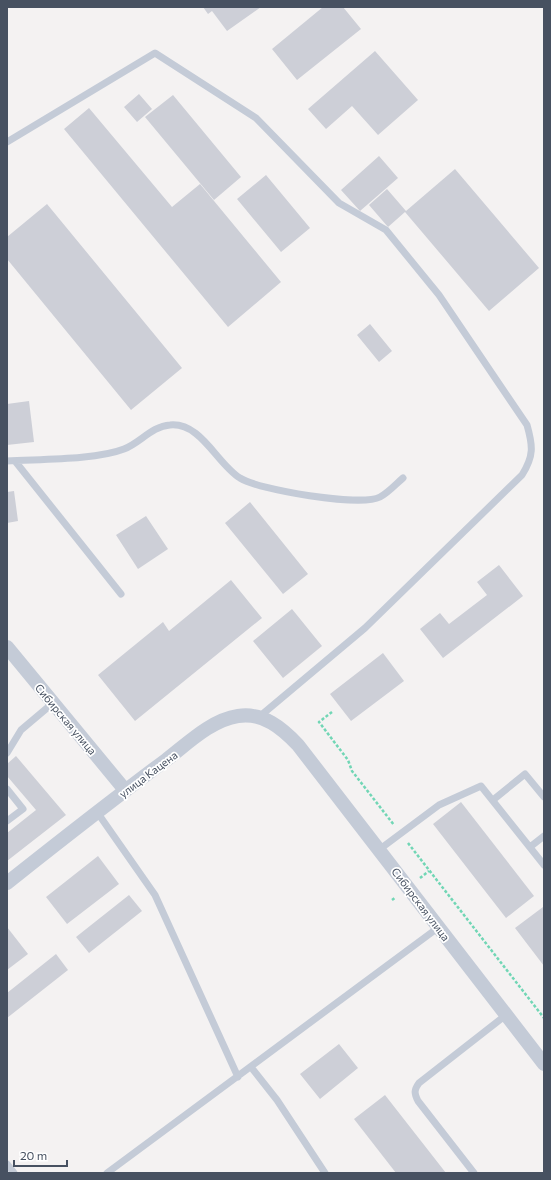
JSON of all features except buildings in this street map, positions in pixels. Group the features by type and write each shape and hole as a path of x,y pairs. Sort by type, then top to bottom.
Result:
{"street":[{"name":"Сибирская улица","path":"7,647 125,790"},
{"name":"улица Кацена","path":"7,883 125,790 211,727 227,719 239,716 258,717 271,722 282,729 298,745"},
{"name":"Сибирская улица","path":"298,745 380,849 544,1064"}],"lane":[{"path":"7,142 155,53 256,118 339,203 386,230 439,295 527,425 532,450 529,464 522,474 365,628 258,717"},
{"path":"7,462 94,455 124,449 157,429 170,425 183,427 199,436 226,467 241,479 257,486 345,500 364,501 380,498 403,478"},
{"path":"15,461 121,594"},
{"path":"7,753 21,730 53,703"},
{"path":"493,800 526,774 544,797"},
{"path":"380,849 439,805 482,786 544,865"},
{"path":"7,789 23,809 7,821"},
{"path":"97,812 155,895 238,1077"},
{"path":"530,847 544,836"},
{"path":"107,1173 439,927"},
{"path":"474,1173 418,1101 414,1094 415,1089 419,1083 506,1015"},
{"path":"251,1067 277,1100 323,1172"},
{"path":"7,1164 14,1173"}],"path":[{"path":"332,712 319,722 348,760 352,771 544,1018"}]}
